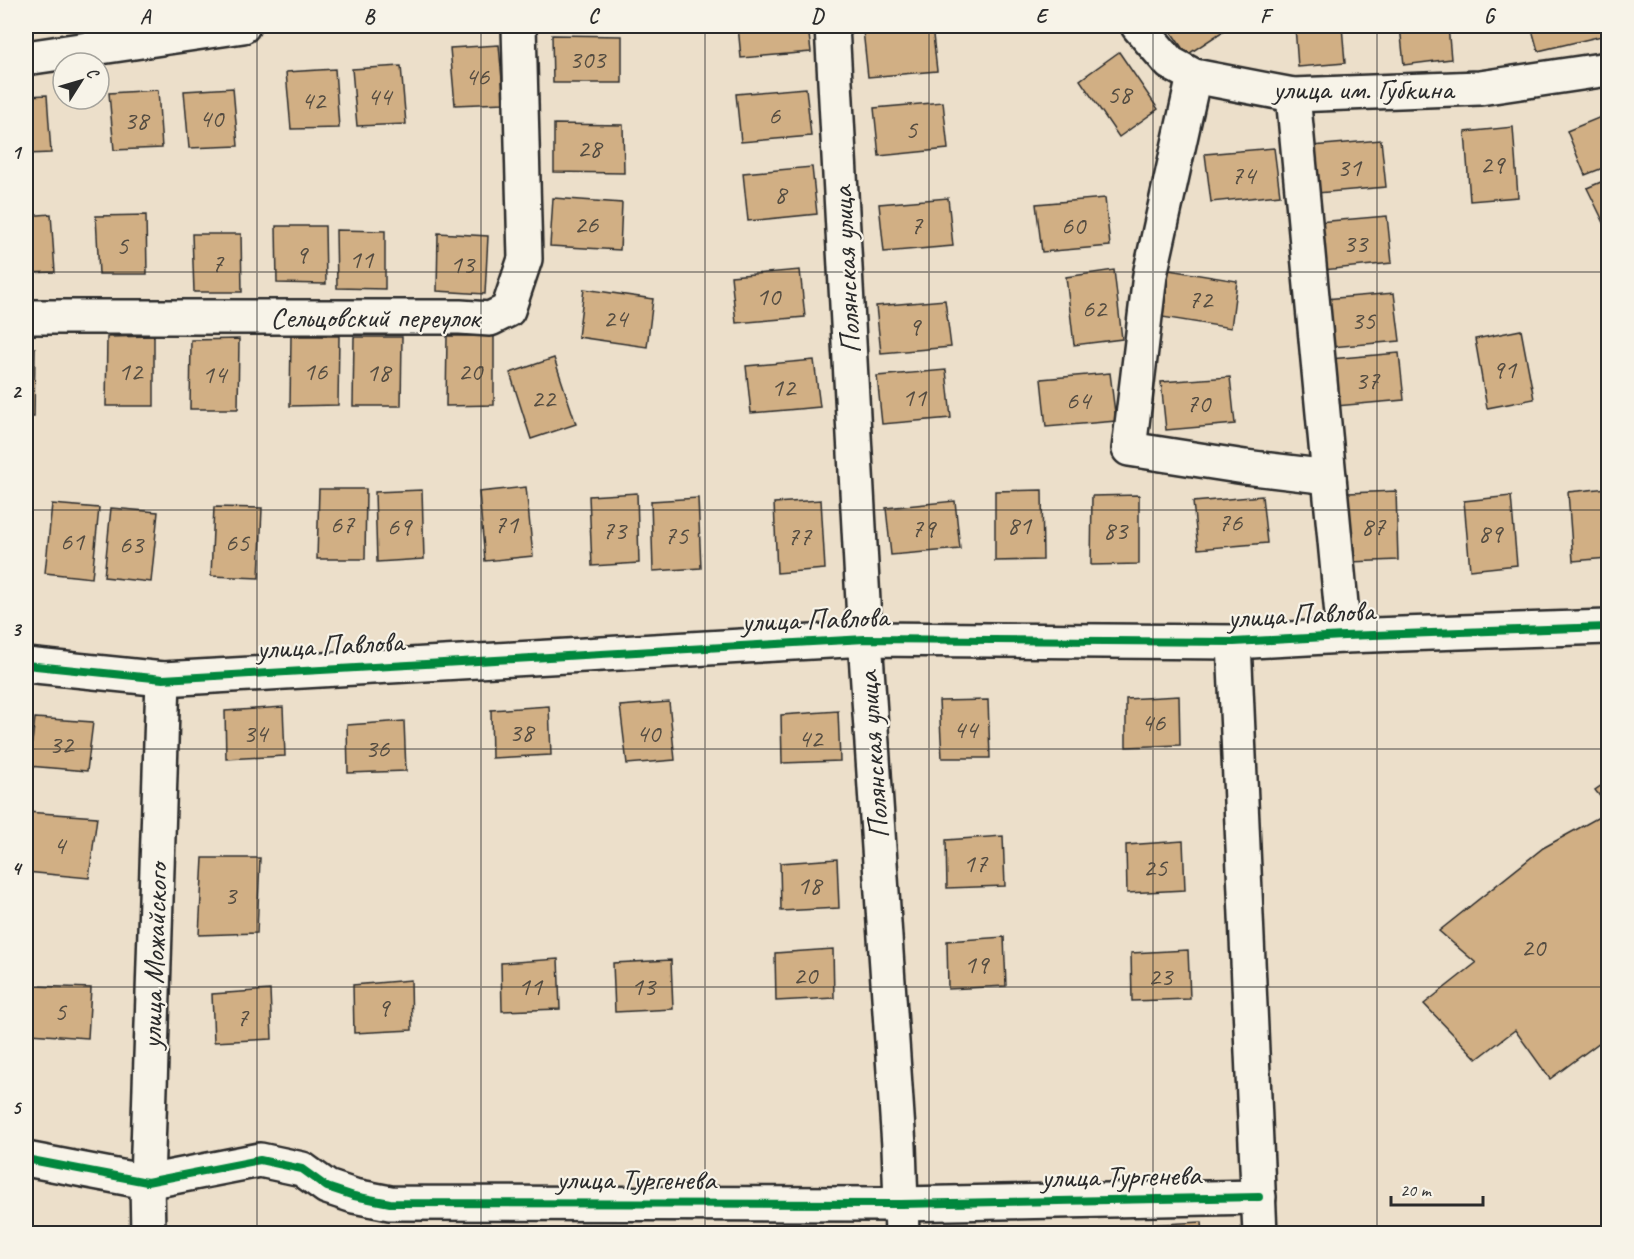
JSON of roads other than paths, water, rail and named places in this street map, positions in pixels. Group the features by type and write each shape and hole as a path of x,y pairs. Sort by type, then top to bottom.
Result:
{"street":[{"path":"26,58 243,26"},
{"name":"Сельцовский переулок","path":"26,317 460,317 490,319 508,310 525,259 519,26"},
{"name":"Полянская улица","path":"832,26 865,639 897,1110 902,1219"},
{"name":"улица им. Губкина","path":"1138,26 1170,63 1194,76 1293,95 1480,88 1608,69"},
{"path":"1194,76 1150,275 1129,449 1329,477"},
{"path":"1293,95 1344,636"},
{"name":"улица Павлова","path":"26,665 163,679 865,639 1234,642 1608,627"},
{"path":"1234,642 1260,1233"},
{"name":"улица Можайского","path":"148,1233 147,1182 163,679"},
{"name":"улица Тургенева","path":"26,1159 147,1182 260,1160 302,1169 327,1187 354,1196 390,1203 902,1219 1259,1197"}]}
